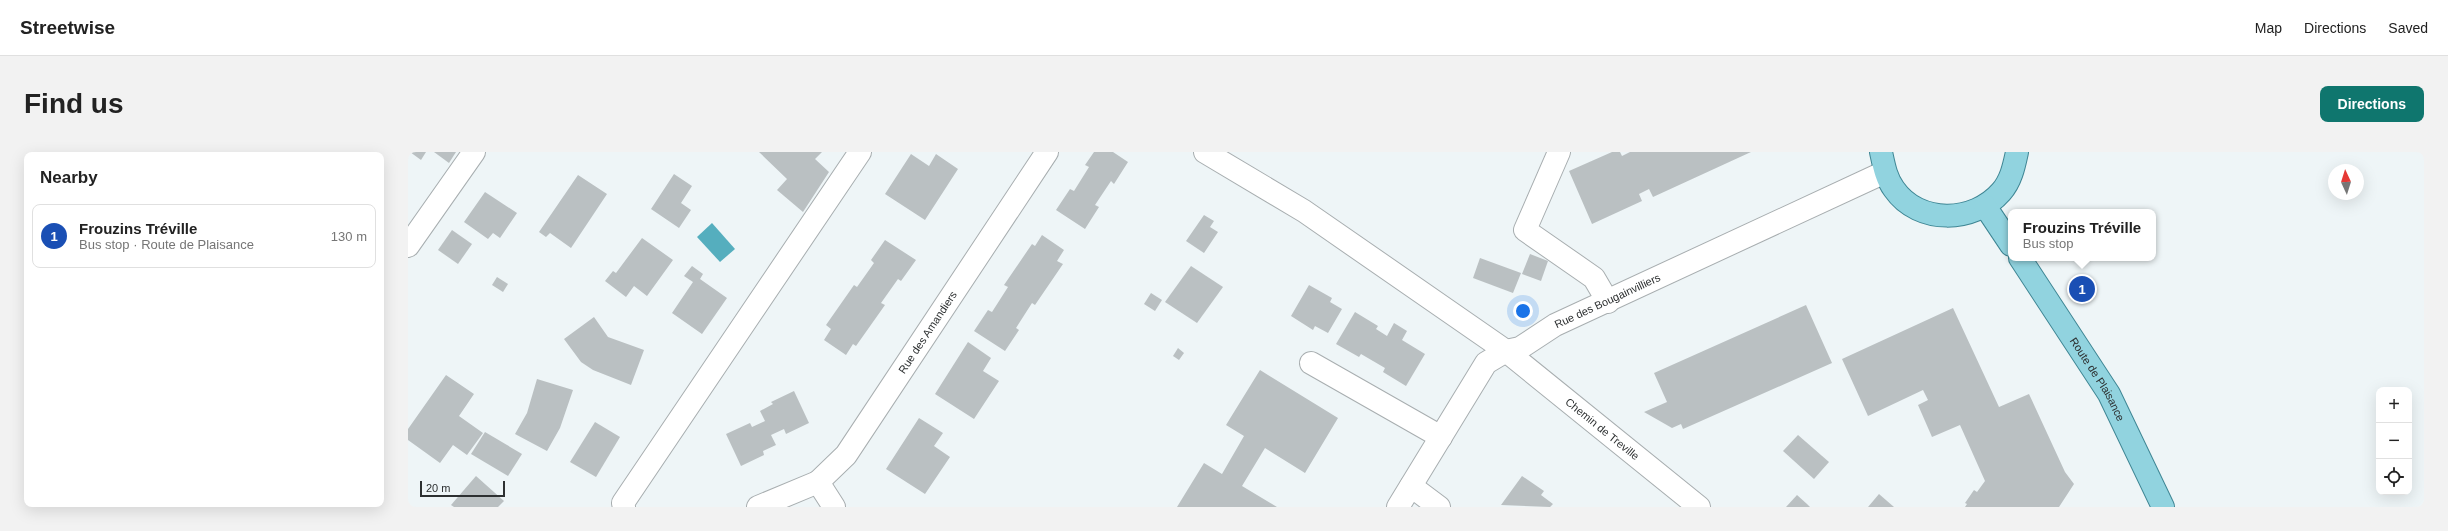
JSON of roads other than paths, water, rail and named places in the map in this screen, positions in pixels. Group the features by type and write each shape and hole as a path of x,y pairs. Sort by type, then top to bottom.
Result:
{"main road":[{"path":"1883,162 1894,190 1909,204 1927,213 1947,216 1960,215 1985,206 2002,191 2013,172 2017,152"},
{"path":"1985,206 2008,240"},
{"name":"Route de Plaisance","path":"2022,261 2109,394 2163,507"}],"street":[{"path":"408,246 474,152"},
{"path":"624,507 623,503 694,400 860,152"},
{"name":"Rue des Amandiers","path":"818,482 846,455 1047,152"},
{"name":"Chemin de Treville","path":"1205,152 1304,211 1506,351 1699,507"},
{"path":"1560,152 1525,230 1594,278 1608,302"},
{"name":"Rue des Bougainvilliers","path":"1398,507 1486,362 1506,351 1520,348 1555,325 1608,302 1883,162"},
{"path":"1311,363 1441,437"},
{"path":"758,507 818,482 834,507"},
{"path":"1411,486 1439,507"}],"water":[{"path":"712,223 735,249 720,262 697,237"}],"place":[{"name":"Frouzins Tréville","path":"2082,289"}]}
